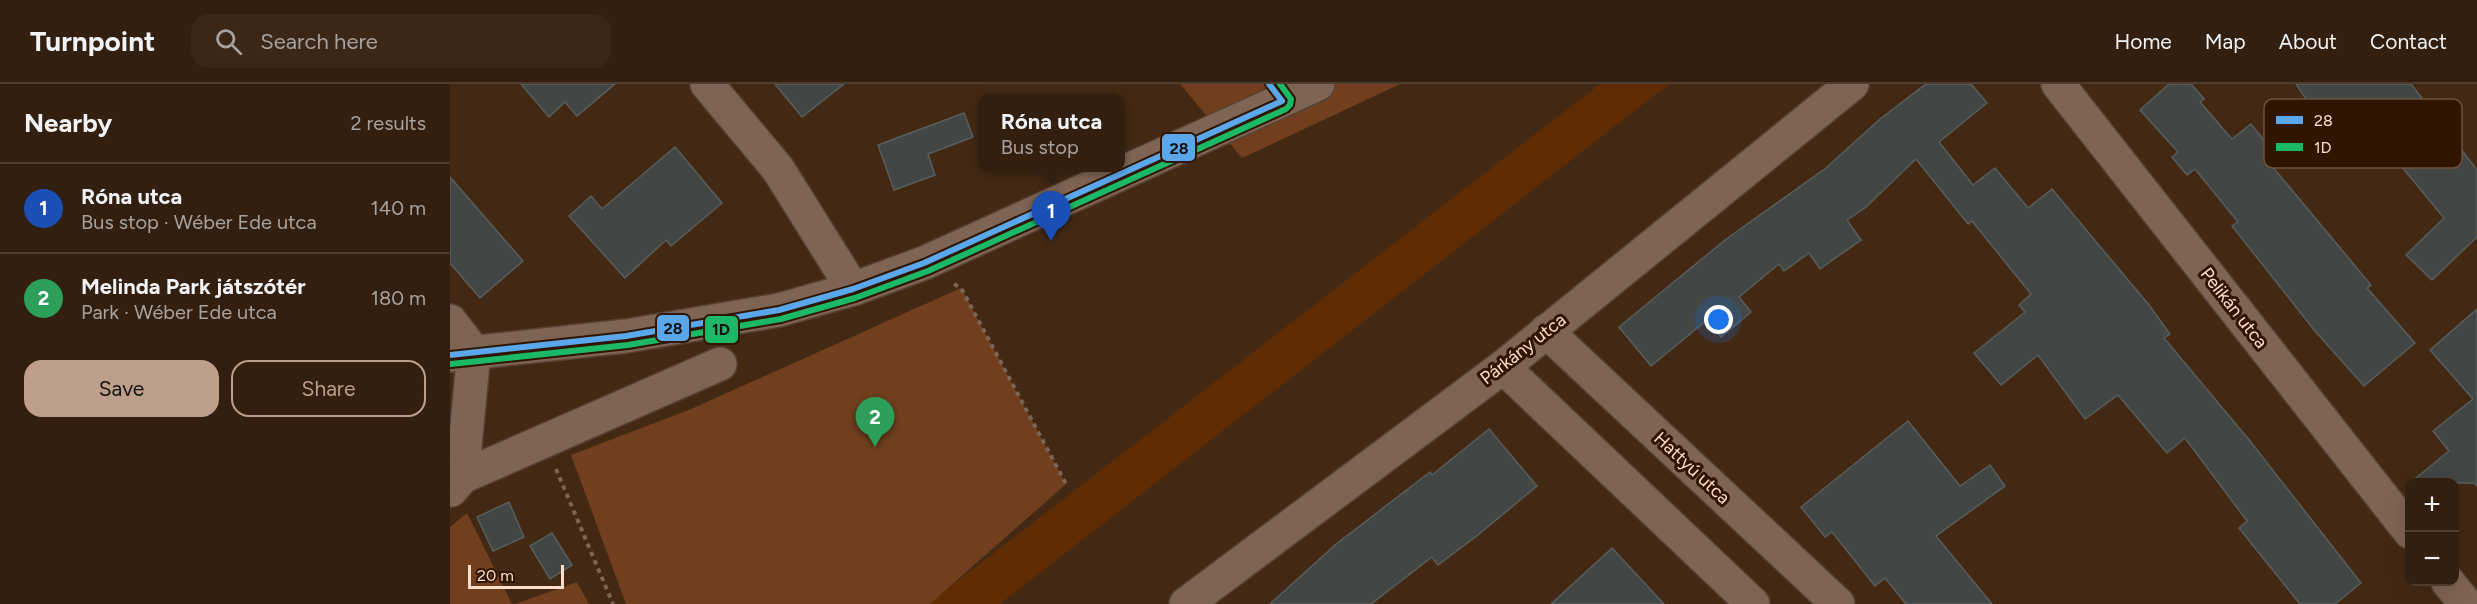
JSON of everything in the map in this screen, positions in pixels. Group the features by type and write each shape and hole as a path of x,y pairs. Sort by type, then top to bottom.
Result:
{"street":[{"path":"707,84 778,170 853,289"},
{"path":"1125,165 1275,92 1318,84"},
{"name":"Pelikán utca","path":"2058,84 2405,527"},
{"name":"Párkány utca","path":"1202,599 1503,367 1841,87"},
{"path":"462,354 626,336 779,310 853,289 924,263 1111,172"},
{"path":"450,321 462,354 456,484 544,441 720,364"},
{"name":"Hattyú utca","path":"1546,331 1838,604"},
{"path":"1503,367 1753,604"},
{"path":"2451,586 2466,604"}],"path":[{"path":"924,263 961,288 1066,484"},
{"path":"544,441 613,604"}],"shaded area":[{"path":"1180,84 1400,84 1242,158"},
{"path":"1600,84 1669,84 1000,604 928,604"},
{"path":"961,288 1066,484 930,604 626,604 571,455 691,409"},
{"path":"467,513 512,604 450,604 450,527"},
{"path":"577,582 589,604 515,604"}],"building":[{"path":"521,84 615,84 577,116 565,102 549,117"},
{"path":"775,84 844,84 802,117"},
{"path":"1926,84 1971,84 1987,103 1939,142 1973,185 1995,168 2028,208 2052,189 2149,305 2170,334 2164,338 2250,441 2361,583 2335,604 2300,604 2239,528 2247,521 2185,438 2167,453 2118,395 2085,419 2038,355 2001,385 1974,353 2025,312 2019,305 2031,294 1972,221 1968,224 1916,159 1865,208 1847,220 1861,240 1820,269 1809,253 1784,271 1779,264 1739,297 1751,312 1721,337 1707,320 1651,366 1619,327 1725,240 1826,168 1880,119"},
{"path":"2169,84 2191,84 2204,99 2200,102 2232,139 2251,124 2264,140 2264,168 2274,168 2371,285 2367,288 2415,343 2364,386 2315,331 2232,226 2238,222 2195,169 2187,175 2172,157 2178,152 2140,110"},
{"path":"2296,84 2411,84 2423,99 2306,99"},
{"path":"964,113 973,137 928,154 935,175 894,190 878,145"},
{"path":"675,147 722,203 671,246 666,240 625,278 569,216 591,196 602,209"},
{"path":"2462,150 2477,170 2477,237 2432,280 2406,255 2444,218 2403,168 2462,168"},
{"path":"450,177 523,261 480,298 450,263"},
{"path":"2477,309 2477,486 2474,483 2459,483 2459,478 2416,478 2449,451 2433,431 2473,399 2430,350"},
{"path":"1908,421 1960,486 1990,465 2005,486 1936,536 1992,604 1906,604 1885,578 1875,586 1832,532 1825,537 1801,507"},
{"path":"1489,429 1537,486 1478,535 1438,565 1432,557 1371,604 1270,604 1335,545 1430,472 1432,475"},
{"path":"509,502 524,537 493,551 477,517"},
{"path":"552,533 572,565 550,579 530,546"},
{"path":"1612,548 1664,604 1551,604"}],"transit line":[{"name":"28","path":"450,355 626,336 779,310 853,289 924,263 1282,101 1269,84"},
{"name":"1D","path":"451,364 628,345 781,319 855,298 928,271 1286,109 1291,99 1280,84"}],"place":[{"name":"Róna utca","path":"1051,241"},
{"name":"Melinda Park játszótér","path":"875,447"}]}
